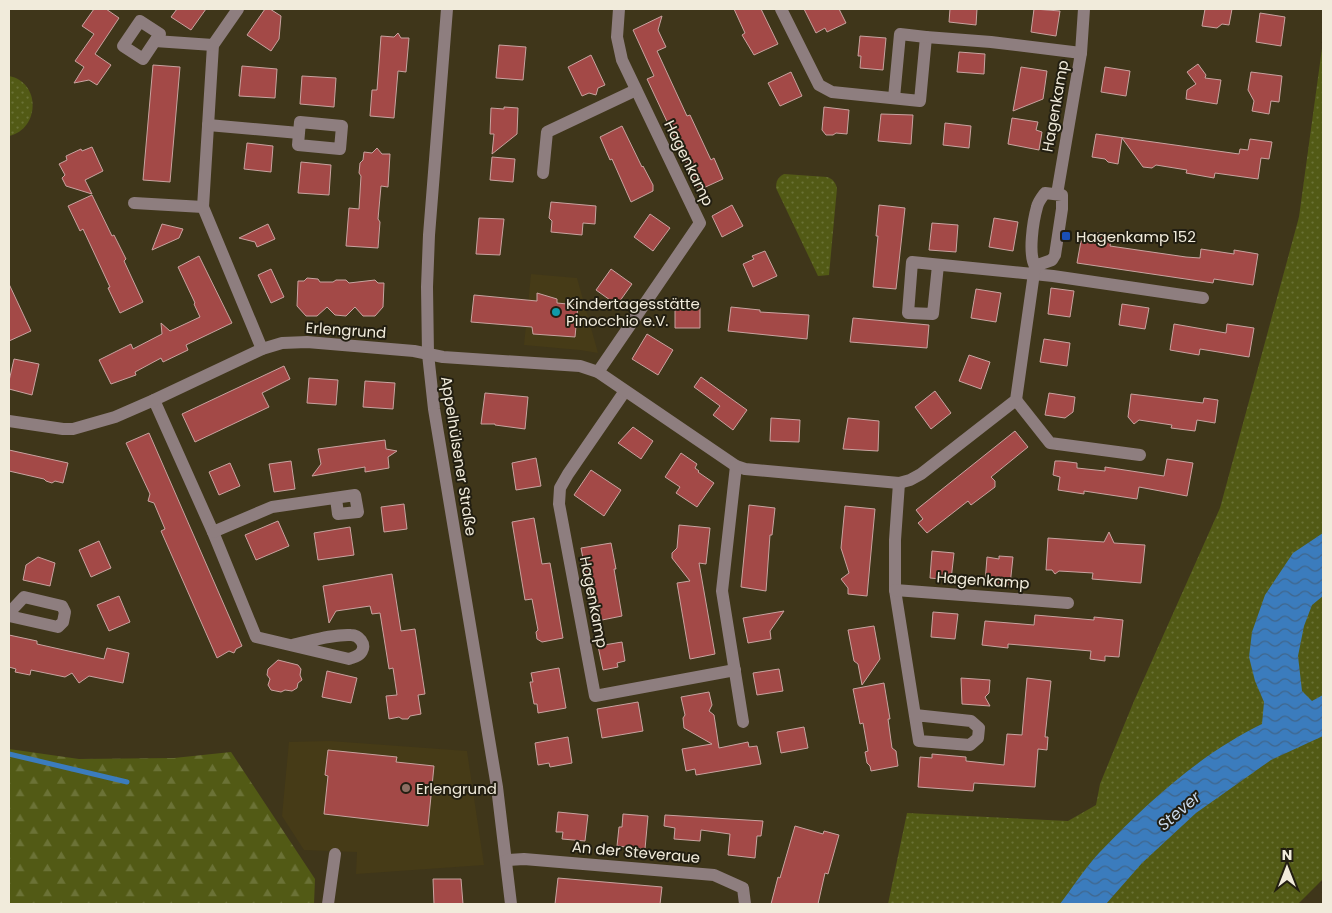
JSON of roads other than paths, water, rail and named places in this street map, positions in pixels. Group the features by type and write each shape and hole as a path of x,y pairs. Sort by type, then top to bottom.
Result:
{"street":[{"path":"238,9 213,45 203,207 262,348"},
{"name":"Appelhülsener Straße","path":"447,9 426,287 428,354 434,408 497,787 511,904"},
{"name":"Hagenkamp","path":"598,372 700,223 622,60 617,37 619,9"},
{"path":"782,9 820,85 832,92 920,101 926,37"},
{"name":"Hagenkamp","path":"1034,270 1052,260 1055,255 1062,209 1062,195 1057,194 1081,53 1084,9"},
{"name":"Hagenkamp","path":"894,98 900,34 991,42 1081,53"},
{"path":"156,41 213,45"},
{"path":"543,173 547,132 636,90"},
{"path":"208,125 299,133"},
{"path":"428,354 443,357 580,366 598,372 736,466 755,471 900,483 921,474 1016,400 1034,270 1031,252 1037,206 1044,193 1057,194"},
{"path":"134,203 203,207"},
{"path":"938,265 1034,270 1203,298"},
{"name":"Erlengrund","path":"9,421 73,429 115,416 154,400 262,348 282,343 307,342 414,351 428,354"},
{"name":"Hagenkamp","path":"625,390 560,488 559,504 595,696 735,670"},
{"path":"154,400 213,532 256,636 292,645 349,659 363,651 363,644 360,638 354,634 336,635 292,645"},
{"path":"1016,400 1050,443 1140,455"},
{"path":"736,466 722,591 743,722"},
{"path":"900,483 895,540 895,590 919,741 970,745 978,738 979,728 971,721 915,715"},
{"path":"213,532 272,507 336,498"},
{"name":"Hagenkamp","path":"895,590 1068,603"},
{"path":"328,904 334,854"},
{"name":"An der Steveraue","path":"507,860 524,859 714,875 743,888 745,904"}],"water":[{"name":"Stever","path":"1323,533 1323,596 1312,605 1304,626 1298,656 1302,691 1312,701 1323,695 1323,736 1271,760 1196,813 1142,863 1106,904 1060,904 1099,853 1155,798 1217,750 1262,724 1264,702 1255,681 1249,657 1252,632 1265,595 1293,553"}],"waterway":[{"path":"9,754 127,782"}],"place":[{"name":"Hagenkamp 152","path":"1066,236"},
{"name":"Kindertagesstätte Pinocchio e.V.","path":"556,312"},
{"name":"Erlengrund","path":"406,788"}]}
